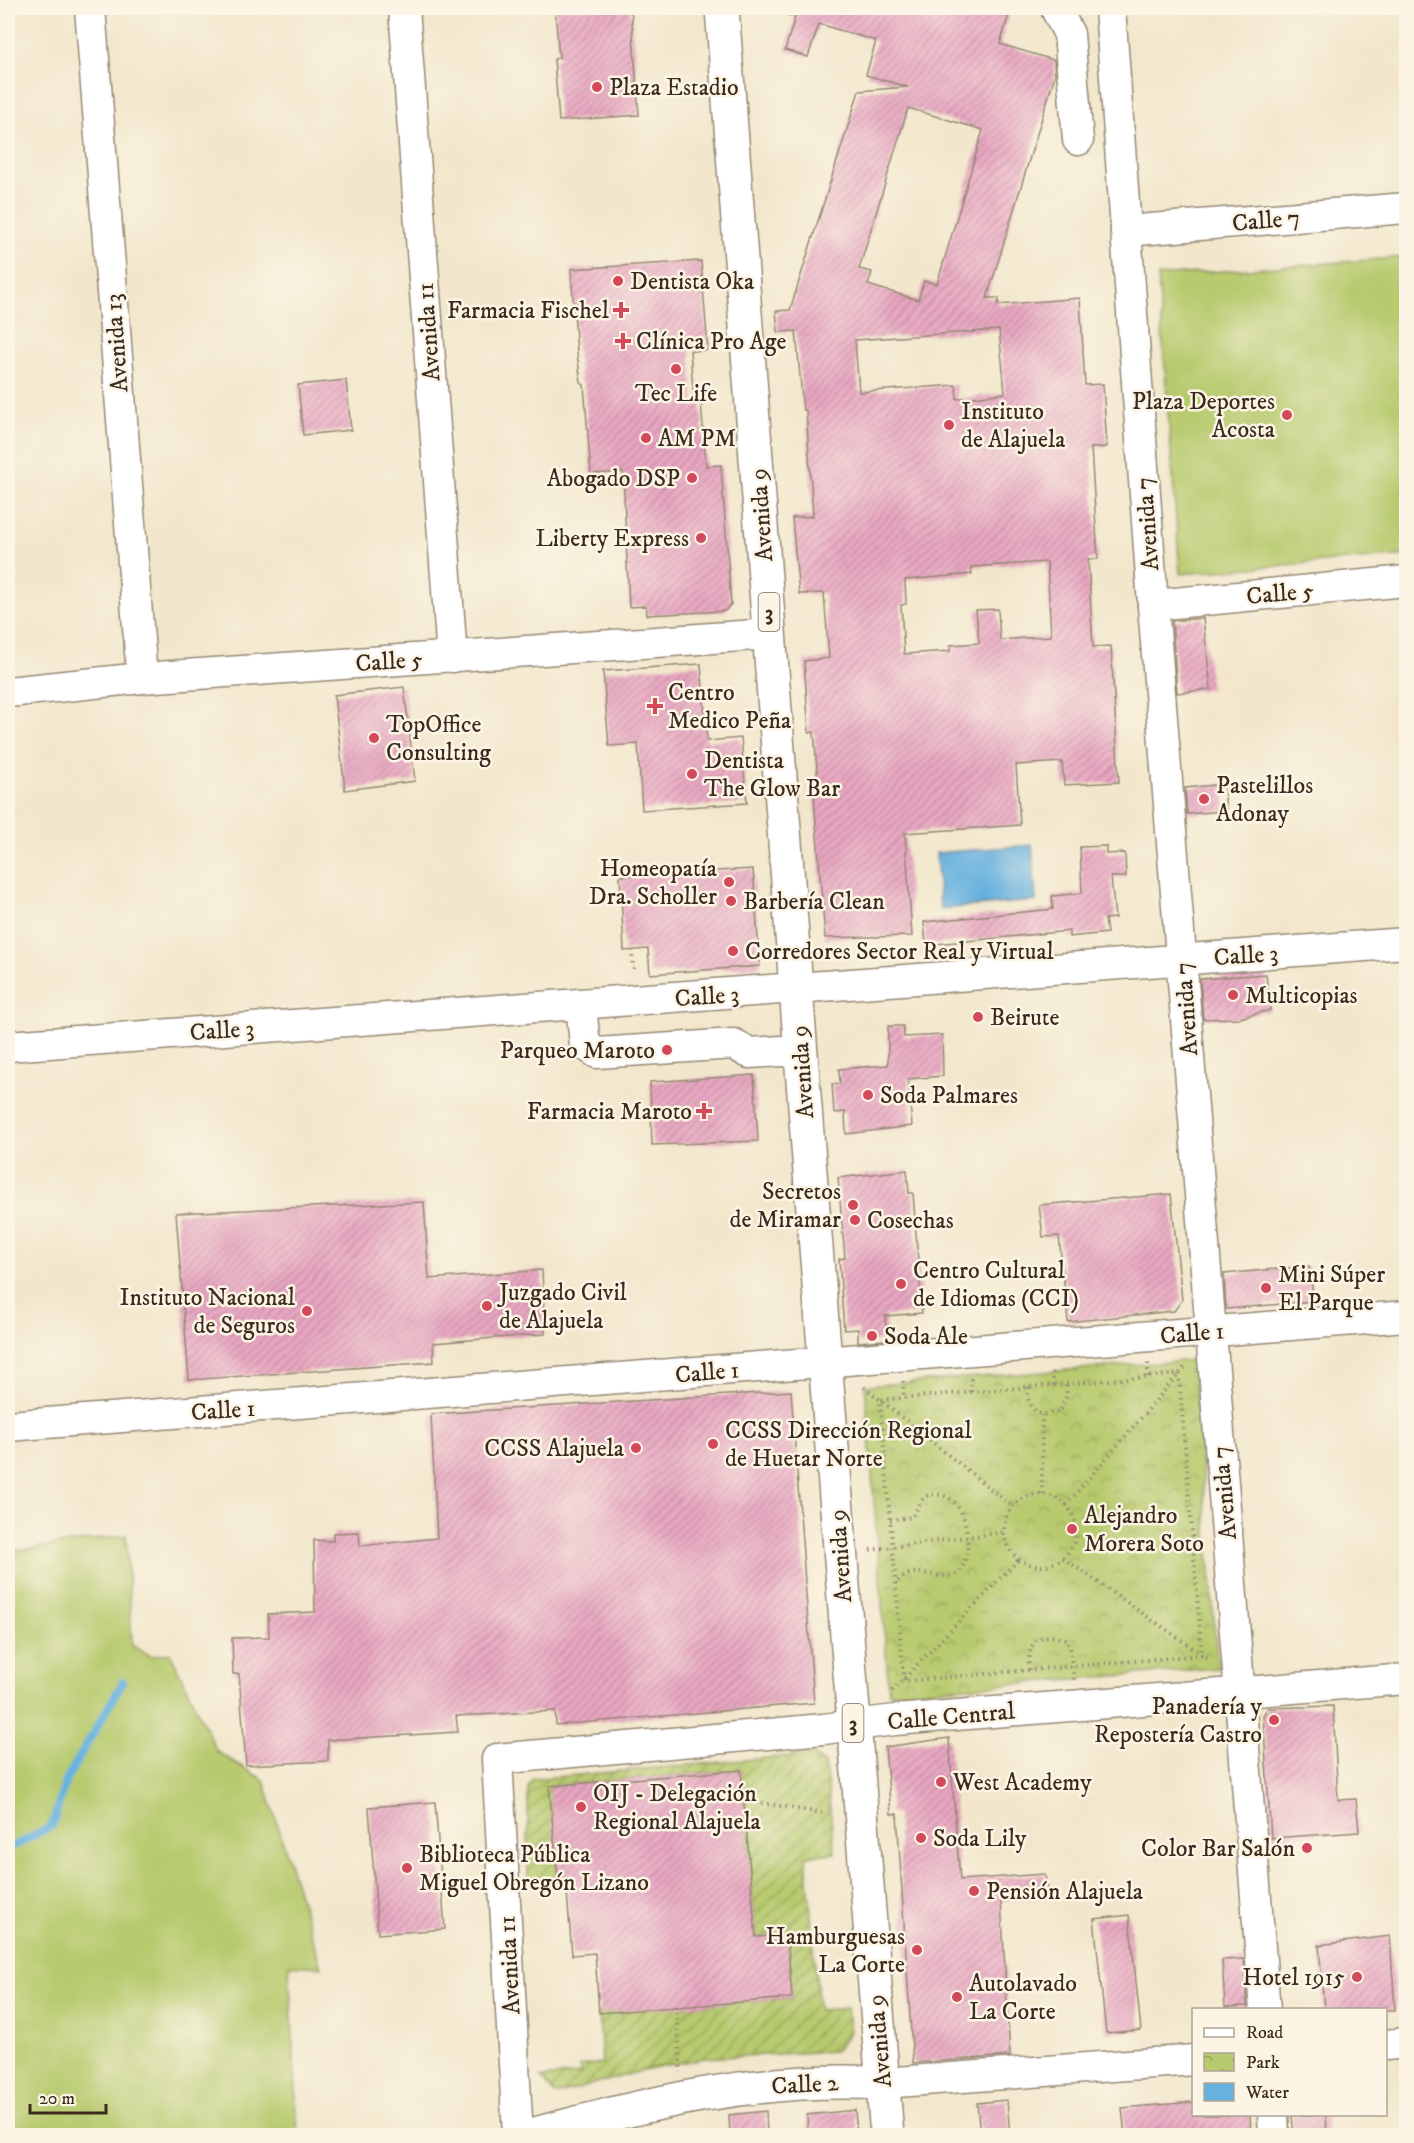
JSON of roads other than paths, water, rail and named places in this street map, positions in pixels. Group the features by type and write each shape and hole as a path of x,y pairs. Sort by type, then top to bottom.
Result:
{"main road":[{"name":"Avenida 9","path":"722,8 795,989 887,2136"},
{"name":"Calle 2","path":"528,2136 652,2103 717,2091 799,2082 883,2083"}],"street":[{"name":"Avenida 13","path":"90,8 142,678"},
{"name":"Avenida 11","path":"404,8 452,657"},
{"name":"Avenida 7","path":"1110,8 1152,605 1265,2008"},
{"path":"1064,9 1069,34 1078,140"},
{"name":"Calle 7","path":"1126,231 1407,208"},
{"name":"Calle 5","path":"1152,605 1407,581"},
{"name":"Calle 5","path":"8,692 142,678 770,634"},
{"name":"Calle 3","path":"8,1046 1407,943"},
{"path":"581,1005 585,1045 597,1053 734,1044 749,1053 800,1050"},
{"name":"Calle 1","path":"8,1426 1407,1316"},
{"name":"Calle Central","path":"496,1759 907,1719 1407,1679"},
{"name":"Avenida 11","path":"496,1759 518,2136"},
{"path":"1387,2045 1407,2043"},
{"name":"Calle 2","path":"883,2083 1192,2060"},
{"path":"1273,2116 1274,2136"}],"water":[{"path":"1032,845 1036,901 940,909 936,853"}],"waterway":[{"path":"8,1849 52,1826 66,1780 123,1682"}],"place":[{"name":"Plaza Estadio","path":"597,87"},
{"name":"Dentista Oka","path":"618,281"},
{"name":"Farmacia Fischel","path":"621,310"},
{"name":"Clínica Pro Age","path":"623,341"},
{"name":"Tec Life","path":"676,369"},
{"name":"Plaza Deportes Acosta","path":"1287,415"},
{"name":"Instituto de Alajuela","path":"949,425"},
{"name":"AM PM","path":"646,438"},
{"name":"Abogado DSP","path":"692,478"},
{"name":"Liberty Express","path":"701,538"},
{"name":"Centro Medico Peña","path":"655,706"},
{"name":"TopOffice Consulting","path":"374,738"},
{"name":"Dentista The Glow Bar","path":"692,774"},
{"name":"Pastelillos Adonay","path":"1204,799"},
{"name":"Homeopatía Dra. Scholler","path":"729,882"},
{"name":"Barbería Clean","path":"731,901"},
{"name":"Corredores Sector Real y Virtual","path":"733,951"},
{"name":"Multicopias","path":"1233,995"},
{"name":"Beirute","path":"978,1017"},
{"name":"Parqueo Maroto","path":"667,1050"},
{"name":"Soda Palmares","path":"868,1095"},
{"name":"Farmacia Maroto","path":"704,1111"},
{"name":"Secretos de Miramar","path":"853,1205"},
{"name":"Cosechas","path":"855,1220"},
{"name":"Centro Cultural de Idiomas (CCI)","path":"901,1284"},
{"name":"Mini Súper El Parque","path":"1266,1288"},
{"name":"Juzgado Civil de Alajuela","path":"487,1306"},
{"name":"Instituto Nacional de Seguros","path":"307,1311"},
{"name":"Soda Ale","path":"872,1336"},
{"name":"CCSS Dirección Regional de Huetar Norte","path":"713,1444"},
{"name":"CCSS Alajuela","path":"636,1448"},
{"name":"Alejandro Morera Soto","path":"1072,1529"},
{"name":"Panadería y Repostería Castro","path":"1274,1720"},
{"name":"West Academy","path":"941,1782"},
{"name":"OIJ - Delegación Regional Alajuela","path":"581,1807"},
{"name":"Soda Lily","path":"921,1838"},
{"name":"Color Bar Salón","path":"1307,1848"},
{"name":"Biblioteca Pública Miguel Obregón Lizano","path":"407,1868"},
{"name":"Pensión Alajuela","path":"974,1891"},
{"name":"Hamburguesas La Corte","path":"917,1950"},
{"name":"Hotel 1915","path":"1357,1977"},
{"name":"Autolavado La Corte","path":"957,1997"}]}
